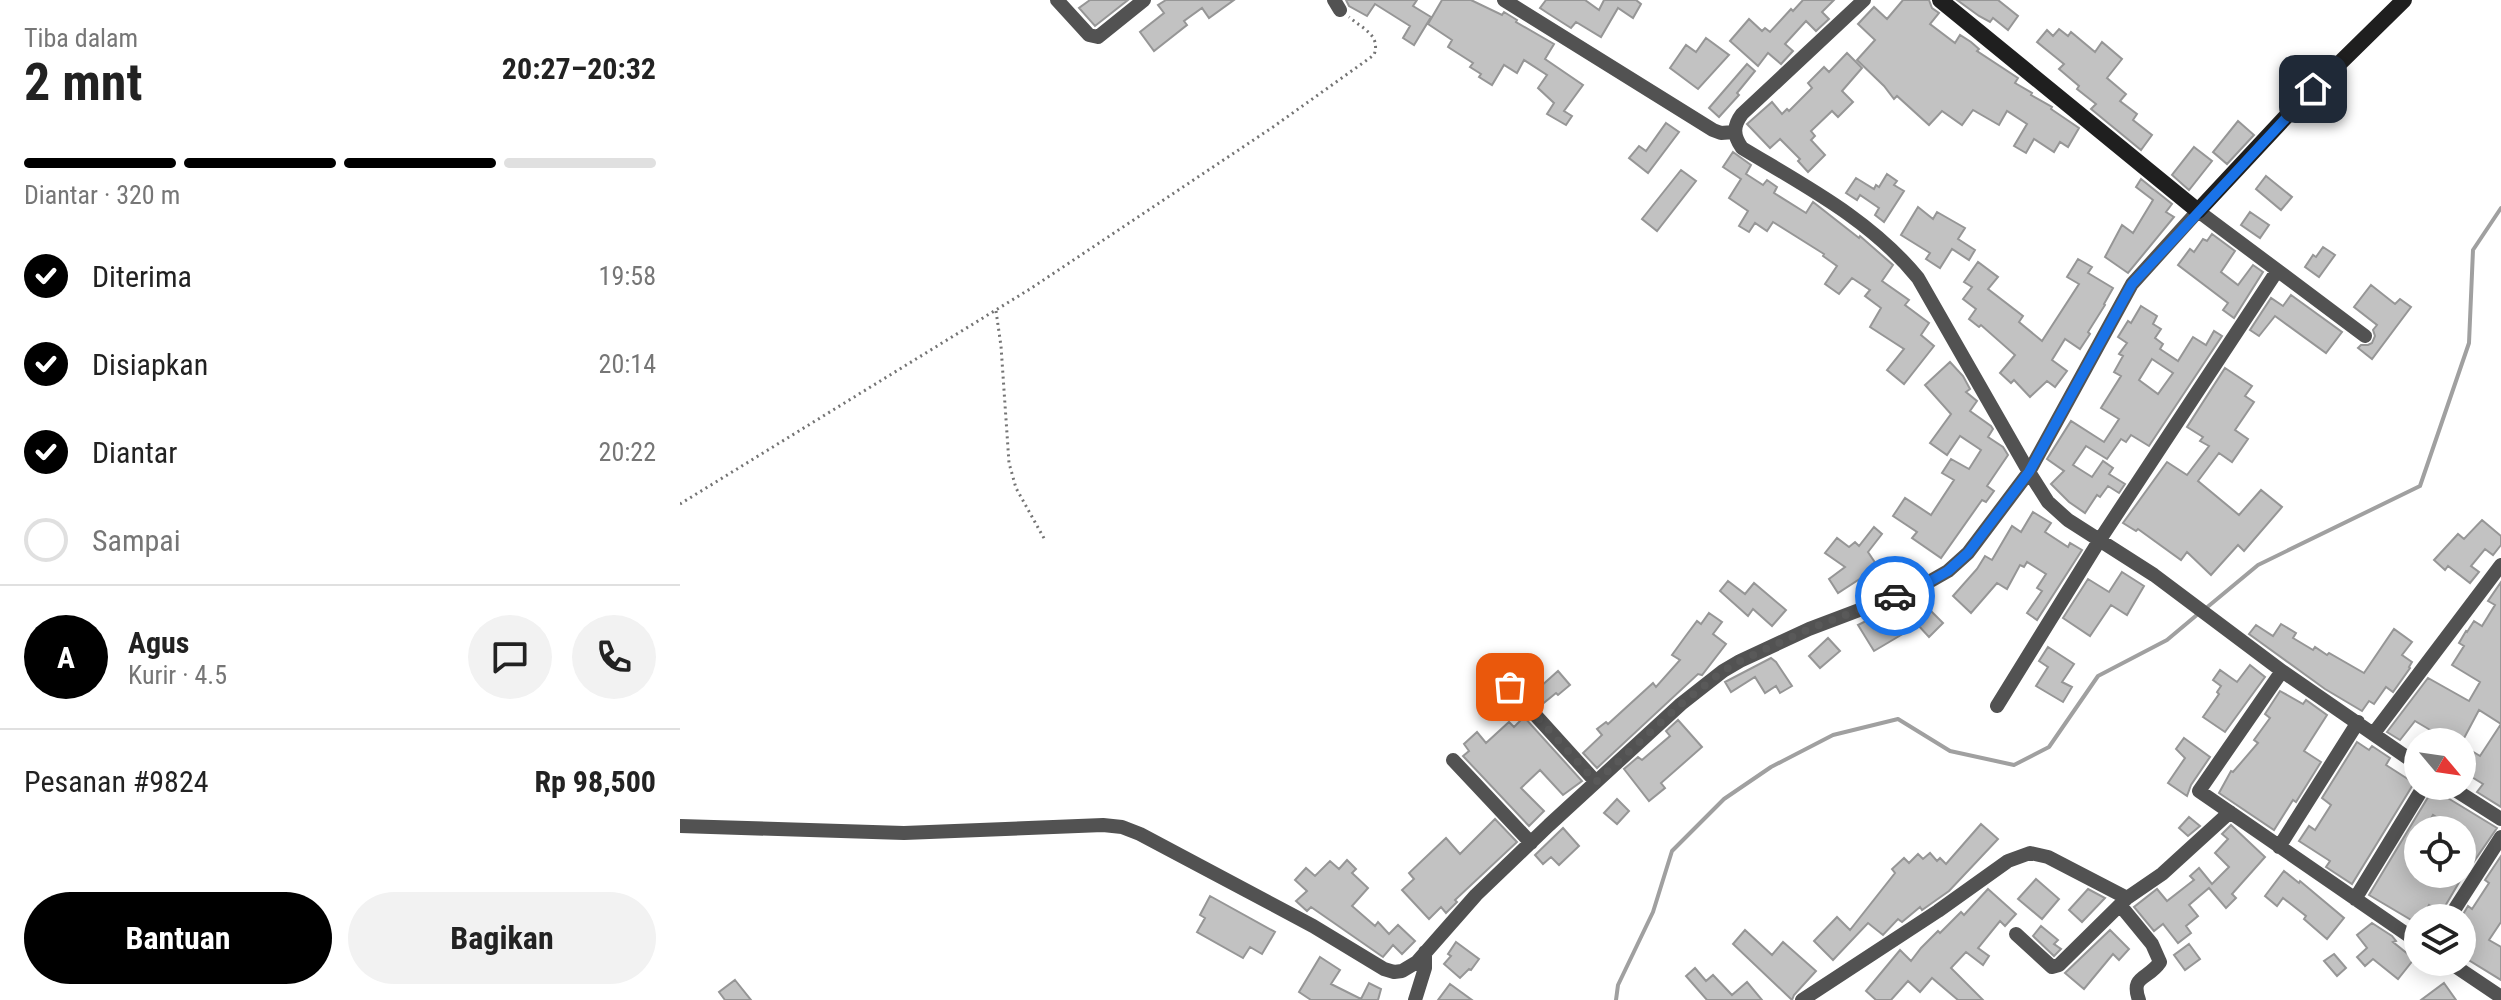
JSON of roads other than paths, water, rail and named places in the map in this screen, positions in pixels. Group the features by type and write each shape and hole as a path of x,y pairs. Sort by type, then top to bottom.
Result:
{"street":[{"path":"1057,0 1093,37 1098,37 1144,0"},
{"path":"1504,0 1713,130 1734,132"},
{"path":"1864,0 1742,114 1736,122 1736,140 1742,148 1840,206 1909,266 2048,502 2068,520 2208,614 2282,671 2404,755"},
{"path":"1940,0 2198,211 2365,336"},
{"path":"1394,972 1409,968 1531,843 1681,704 1723,671 1839,617 1920,587 1948,571 1968,553 2029,472 2132,284 2294,108 2404,0"},
{"path":"1997,706 2099,541 2277,271"},
{"path":"2374,733 2501,565"},
{"path":"2282,671 2199,791 2404,932"},
{"path":"1510,687 1596,782"},
{"path":"2279,847 2358,722"},
{"path":"1453,760 1531,843"},
{"path":"2355,899 2415,800"},
{"path":"2471,800 2501,819"},
{"path":"2016,934 2052,967 2059,965 2123,902 2162,874 2230,812"},
{"path":"680,826 904,833 1103,825 1122,827 1176,852 1394,972 1416,996 1425,968 1425,952"},
{"path":"2458,904 2501,837"},
{"path":"1802,1000 2008,861 2030,853 2048,857 2123,902 2152,944 2160,962 2136,982 2139,1000"},
{"path":"2470,976 2501,997"}],"waterway":[{"path":"2205,609 2258,565 2420,486 2469,343 2473,250 2501,208"},
{"path":"1616,1000 1618,985 1653,912 1672,851 1724,799 1771,767 1833,735 1898,719 1950,751 2014,765 2049,747 2098,676 2167,640 2198,614"}]}
